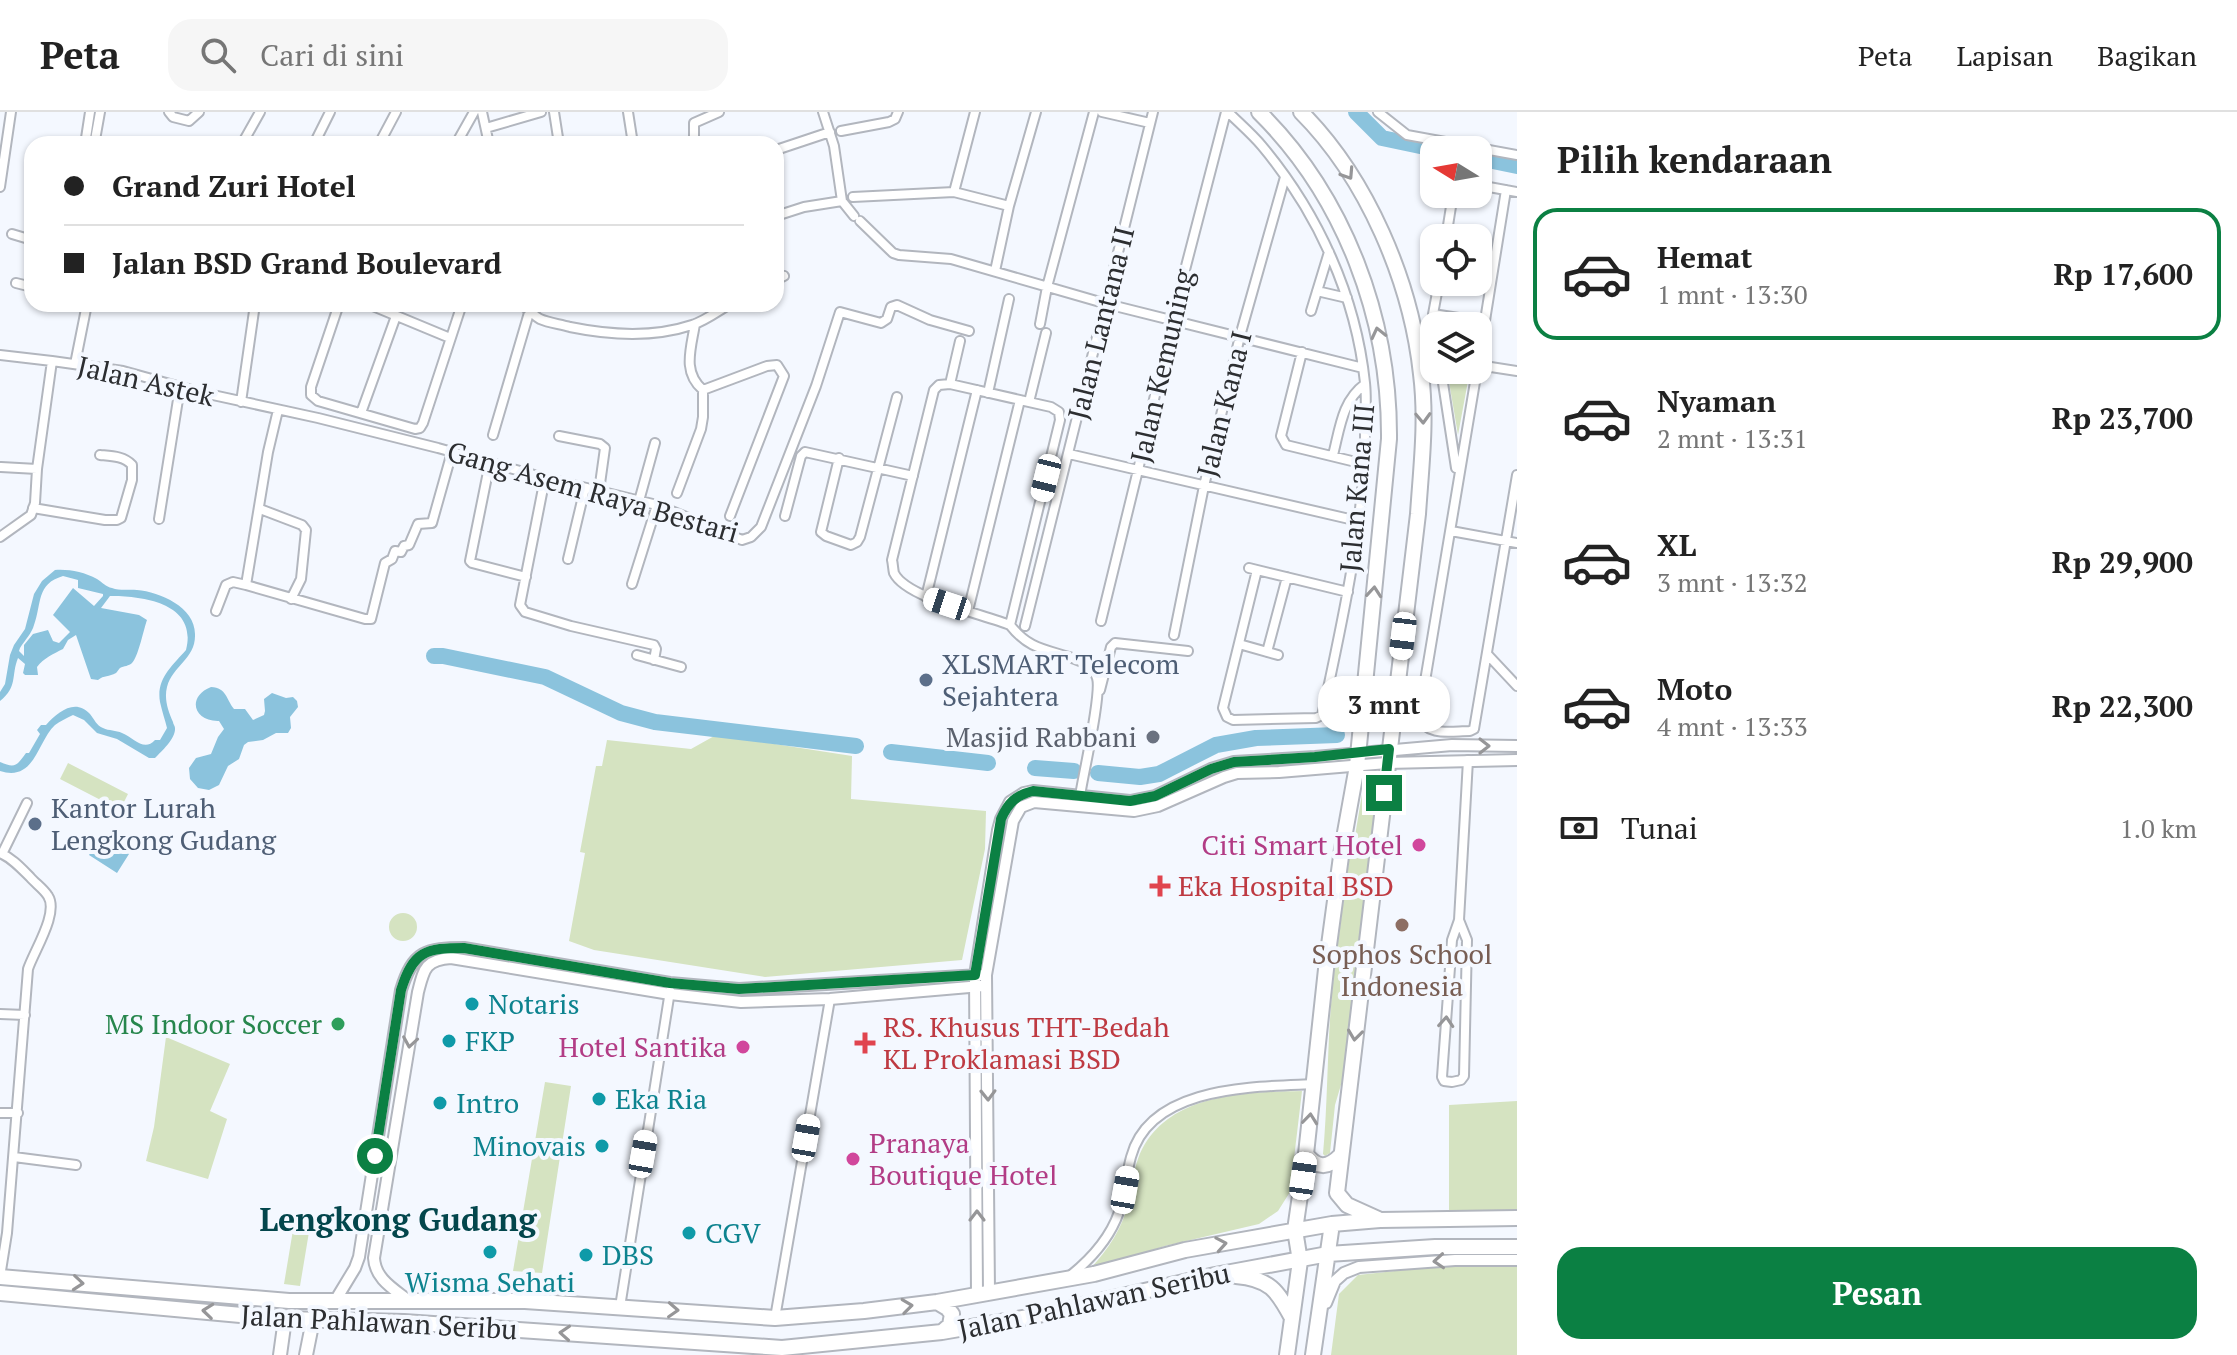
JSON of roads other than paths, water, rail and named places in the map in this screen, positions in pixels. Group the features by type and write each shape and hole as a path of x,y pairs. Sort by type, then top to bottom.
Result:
{"main road":[{"path":"1259,112 1305,166 1354,252 1378,332 1389,409 1389,439 1358,759 1327,960 1295,1230 1300,1261 1287,1355"},
{"path":"1301,112 1333,150 1387,240 1408,310 1422,375 1424,434 1418,514 1337,1193 1347,1205 1380,1220"},
{"path":"1306,1154 1320,1166 1329,1165 1340,1156"},
{"name":"Jalan Pahlawan Seribu","path":"0,1277 289,1301 525,1301 775,1318 937,1302 1119,1268 1185,1250 1332,1224 1380,1220 1517,1218"},
{"path":"1314,1344 1332,1224"},
{"name":"Jalan Pahlawan Seribu","path":"0,1293 285,1319 404,1322 782,1351 942,1332 1034,1316 1215,1275 1328,1254 1435,1247 1517,1247"},
{"path":"1215,1275 1250,1277 1271,1285 1280,1296 1292,1324"},
{"path":"937,1302 952,1314 950,1325 942,1332"},
{"path":"280,1355 285,1319"},
{"path":"306,1355 313,1320"},
{"path":"1292,1324 1312,1328 1314,1344"}],"street":[{"path":"0,187 11,112"},
{"path":"90,112 90,136"},
{"path":"91,136 100,112"},
{"path":"169,112 173,117 189,121 199,112"},
{"path":"246,136 260,112"},
{"path":"318,136 330,112"},
{"path":"383,136 396,112"},
{"path":"460,136 474,112"},
{"path":"482,112 488,136"},
{"path":"486,128 541,112"},
{"path":"554,112 558,136"},
{"path":"628,112 632,136"},
{"path":"694,136 694,123 719,112"},
{"path":"823,112 834,146 842,201 893,253 951,259 1107,304 1363,368"},
{"path":"841,131 889,122 895,119 898,112"},
{"path":"954,192 975,112"},
{"path":"995,271 1009,206 1036,112"},
{"path":"1040,324 1094,112"},
{"path":"1102,112 1150,123"},
{"name":"Jalan Lantana II","path":"1025,626 1153,112"},
{"name":"Jalan Kana III","path":"1227,112 1261,145 1298,194 1329,252 1352,312 1365,384 1364,464 1358,521 1348,592 1322,715 1316,718 1233,720 1227,717 1223,708 1239,644"},
{"name":"Jalan Kemuning","path":"1101,621 1172,320 1227,112"},
{"path":"1383,114 1407,135 1517,155"},
{"path":"784,147 830,132"},
{"name":"Jalan Kana I","path":"1174,635 1204,486 1240,336 1285,177"},
{"path":"1492,188 1517,192"},
{"path":"1486,312 1506,190"},
{"path":"853,197 954,192 1009,206"},
{"path":"784,213 842,201"},
{"path":"12,234 24,238"},
{"path":"1311,311 1329,252"},
{"path":"16,283 24,285"},
{"path":"1317,291 1347,298"},
{"path":"988,393 1009,299"},
{"name":"Gang Asem Raya Bestari","path":"241,402 318,418 657,505 738,539 751,537 758,531 816,386 840,312 881,323 887,319 891,307 897,305 930,320 969,331"},
{"path":"75,364 85,312"},
{"path":"241,402 254,312"},
{"path":"336,312 311,395 318,401 415,429 420,428 459,312"},
{"path":"387,312 450,338"},
{"path":"493,435 529,312"},
{"path":"535,312 540,319 553,323 608,333 646,333 695,324 716,312"},
{"path":"361,413 396,316"},
{"path":"695,324 690,370 694,383 703,390"},
{"path":"968,611 1046,333"},
{"path":"950,384 960,341"},
{"path":"1302,352 1282,440 1286,445 1364,464"},
{"path":"0,355 52,361"},
{"name":"Jalan Astek","path":"33,508 52,361 123,371 241,402"},
{"path":"703,390 767,366 777,365 784,376 730,516"},
{"path":"1492,368 1517,371"},
{"path":"1010,625 1060,420 1059,412 1051,407 977,390 950,384 939,385 934,390 892,560 894,573 904,585 926,597 1010,625 1031,646 1092,668 1098,681 1097,698 1080,796"},
{"name":"Jalan Kana III","path":"1333,455 1348,400 1365,384"},
{"path":"1443,384 1457,478"},
{"path":"1475,384 1419,717 1422,726 1431,731 1470,731 1476,725 1517,475"},
{"path":"159,519 180,387"},
{"path":"677,493 701,429 703,390"},
{"path":"926,597 977,390"},
{"path":"839,458 821,532 851,545 860,537 897,397"},
{"path":"246,585 278,410"},
{"path":"559,436 600,444 605,448 599,491"},
{"path":"639,501 655,443"},
{"path":"216,611 226,585 233,582 371,619 385,563 392,559 395,551 401,552 404,546 409,545 418,524 432,523 452,452"},
{"path":"785,516 801,456 805,452 913,476"},
{"path":"1069,454 1358,521"},
{"path":"0,537 22,523 31,515 33,508 105,520 121,518 132,480 132,465 119,457 100,455"},
{"path":"490,462 470,561 526,577"},
{"path":"1,467 37,469"},
{"path":"545,478 520,605 525,612 571,626 651,644 656,647 654,660"},
{"path":"568,559 585,488"},
{"path":"632,584 657,505"},
{"path":"260,509 302,525 306,530 301,579 291,599"},
{"path":"1451,531 1517,543"},
{"path":"1278,655 1239,644 1253,569 1348,592"},
{"path":"1267,652 1287,577"},
{"path":"1097,698 1111,647 1115,643 1188,651"},
{"path":"1487,654 1517,686"},
{"path":"637,655 681,667"},
{"path":"981,981 1013,821 1021,807 1034,802 1098,803 1155,796 1211,769 1234,762 1358,759 1452,745 1517,746"},
{"path":"1388,756 1517,760"},
{"path":"1459,920 1467,940 1464,1076 1452,1082 1444,1081 1442,1077 1452,940 1459,920 1468,760"},
{"path":"983,1293 981,981 998,830 1005,809 1015,798 1033,791 1080,796 1098,803"},
{"path":"0,1277 18,1113 28,969 44,934 51,904 48,896 23,870 1,853 27,803"},
{"path":"335,1301 359,1257 401,990 407,971 421,955 440,947 464,948 741,1002 830,999 981,981"},
{"path":"409,1301 377,1273 374,1258 418,992 426,966 436,960 451,958 670,988 739,989 981,981"},
{"path":"414,961 426,966"},
{"path":"620,1307 670,988"},
{"path":"775,1318 830,999"},
{"path":"0,1014 25,1015"},
{"path":"1067,1278 1111,1232 1119,1212 1132,1153 1159,1116 1198,1097 1241,1088 1314,1084"},
{"path":"0,1113 18,1113"},
{"path":"14,1157 76,1165"},
{"path":"359,1257 374,1258"},
{"path":"1314,1344 1330,1289 1339,1277 1351,1269 1455,1260 1517,1260"}],"water":[{"path":"55,570 76,572 110,587 146,591 165,598 189,616 195,634 192,650 170,679 166,691 175,732 155,758 149,758 117,739 97,733 84,720 73,715 55,725 28,766 12,773 0,771 0,762 16,765 29,753 40,734 37,730 41,725 46,725 61,712 73,707 84,709 101,727 122,733 139,743 147,745 160,740 167,728 160,702 160,686 166,673 186,650 188,634 176,612 152,601 110,596 101,608 139,615 147,620 132,663 116,673 98,680 91,679 76,635 68,640 63,649 37,667 38,675 25,675 25,664 18,658 12,686 0,701 10,655 25,629 34,594 42,581","holes":["63,576 78,580 78,588 103,596 94,606 73,588 53,615 70,632 59,643 53,641 48,630 33,634 24,645 24,656 19,651 33,628 44,589"]},
{"path":"211,687 223,692 234,709 245,709 253,720 264,715 264,699 272,693 293,697 298,707 290,717 288,733 276,733 263,740 248,742 239,759 228,766 219,785 209,790 198,788 190,779 189,768 196,758 211,754 224,729 219,721 204,718 196,708 198,697"},
{"path":"101,836 129,854 117,873 89,855"}],"waterway":[{"path":"1356,112 1382,138 1420,146"},
{"path":"1492,161 1517,166"},
{"path":"434,656 545,677 621,713 655,722 856,746"},
{"path":"1098,773 1140,777 1159,774 1216,745 1256,738 1337,735"},
{"path":"891,752 988,763"},
{"path":"1035,768 1074,771"}],"place":[{"name":"XLSMART Telecom Sejahtera","path":"926,680"},
{"name":"Masjid Rabbani","path":"1153,737"},
{"name":"Kantor Lurah Lengkong Gudang","path":"35,824"},
{"name":"Citi Smart Hotel","path":"1419,845"},
{"name":"Eka Hospital BSD","path":"1160,886"},
{"name":"Sophos School Indonesia","path":"1402,925"},
{"name":"Notaris","path":"472,1004"},
{"name":"MS Indoor Soccer","path":"338,1024"},
{"name":"FKP","path":"449,1041"},
{"name":"RS. Khusus THT-Bedah KL Proklamasi BSD","path":"865,1043"},
{"name":"Hotel Santika","path":"743,1047"},
{"name":"Eka Ria","path":"599,1099"},
{"name":"Intro","path":"440,1103"},
{"name":"Minovais","path":"602,1146"},
{"name":"Pranaya Boutique Hotel","path":"853,1159"},
{"name":"CGV","path":"689,1233"},
{"name":"Wisma Sehati","path":"490,1252"},
{"name":"DBS","path":"586,1255"}],"district":[{"name":"Lengkong Gudang","path":"398,1220"}]}
